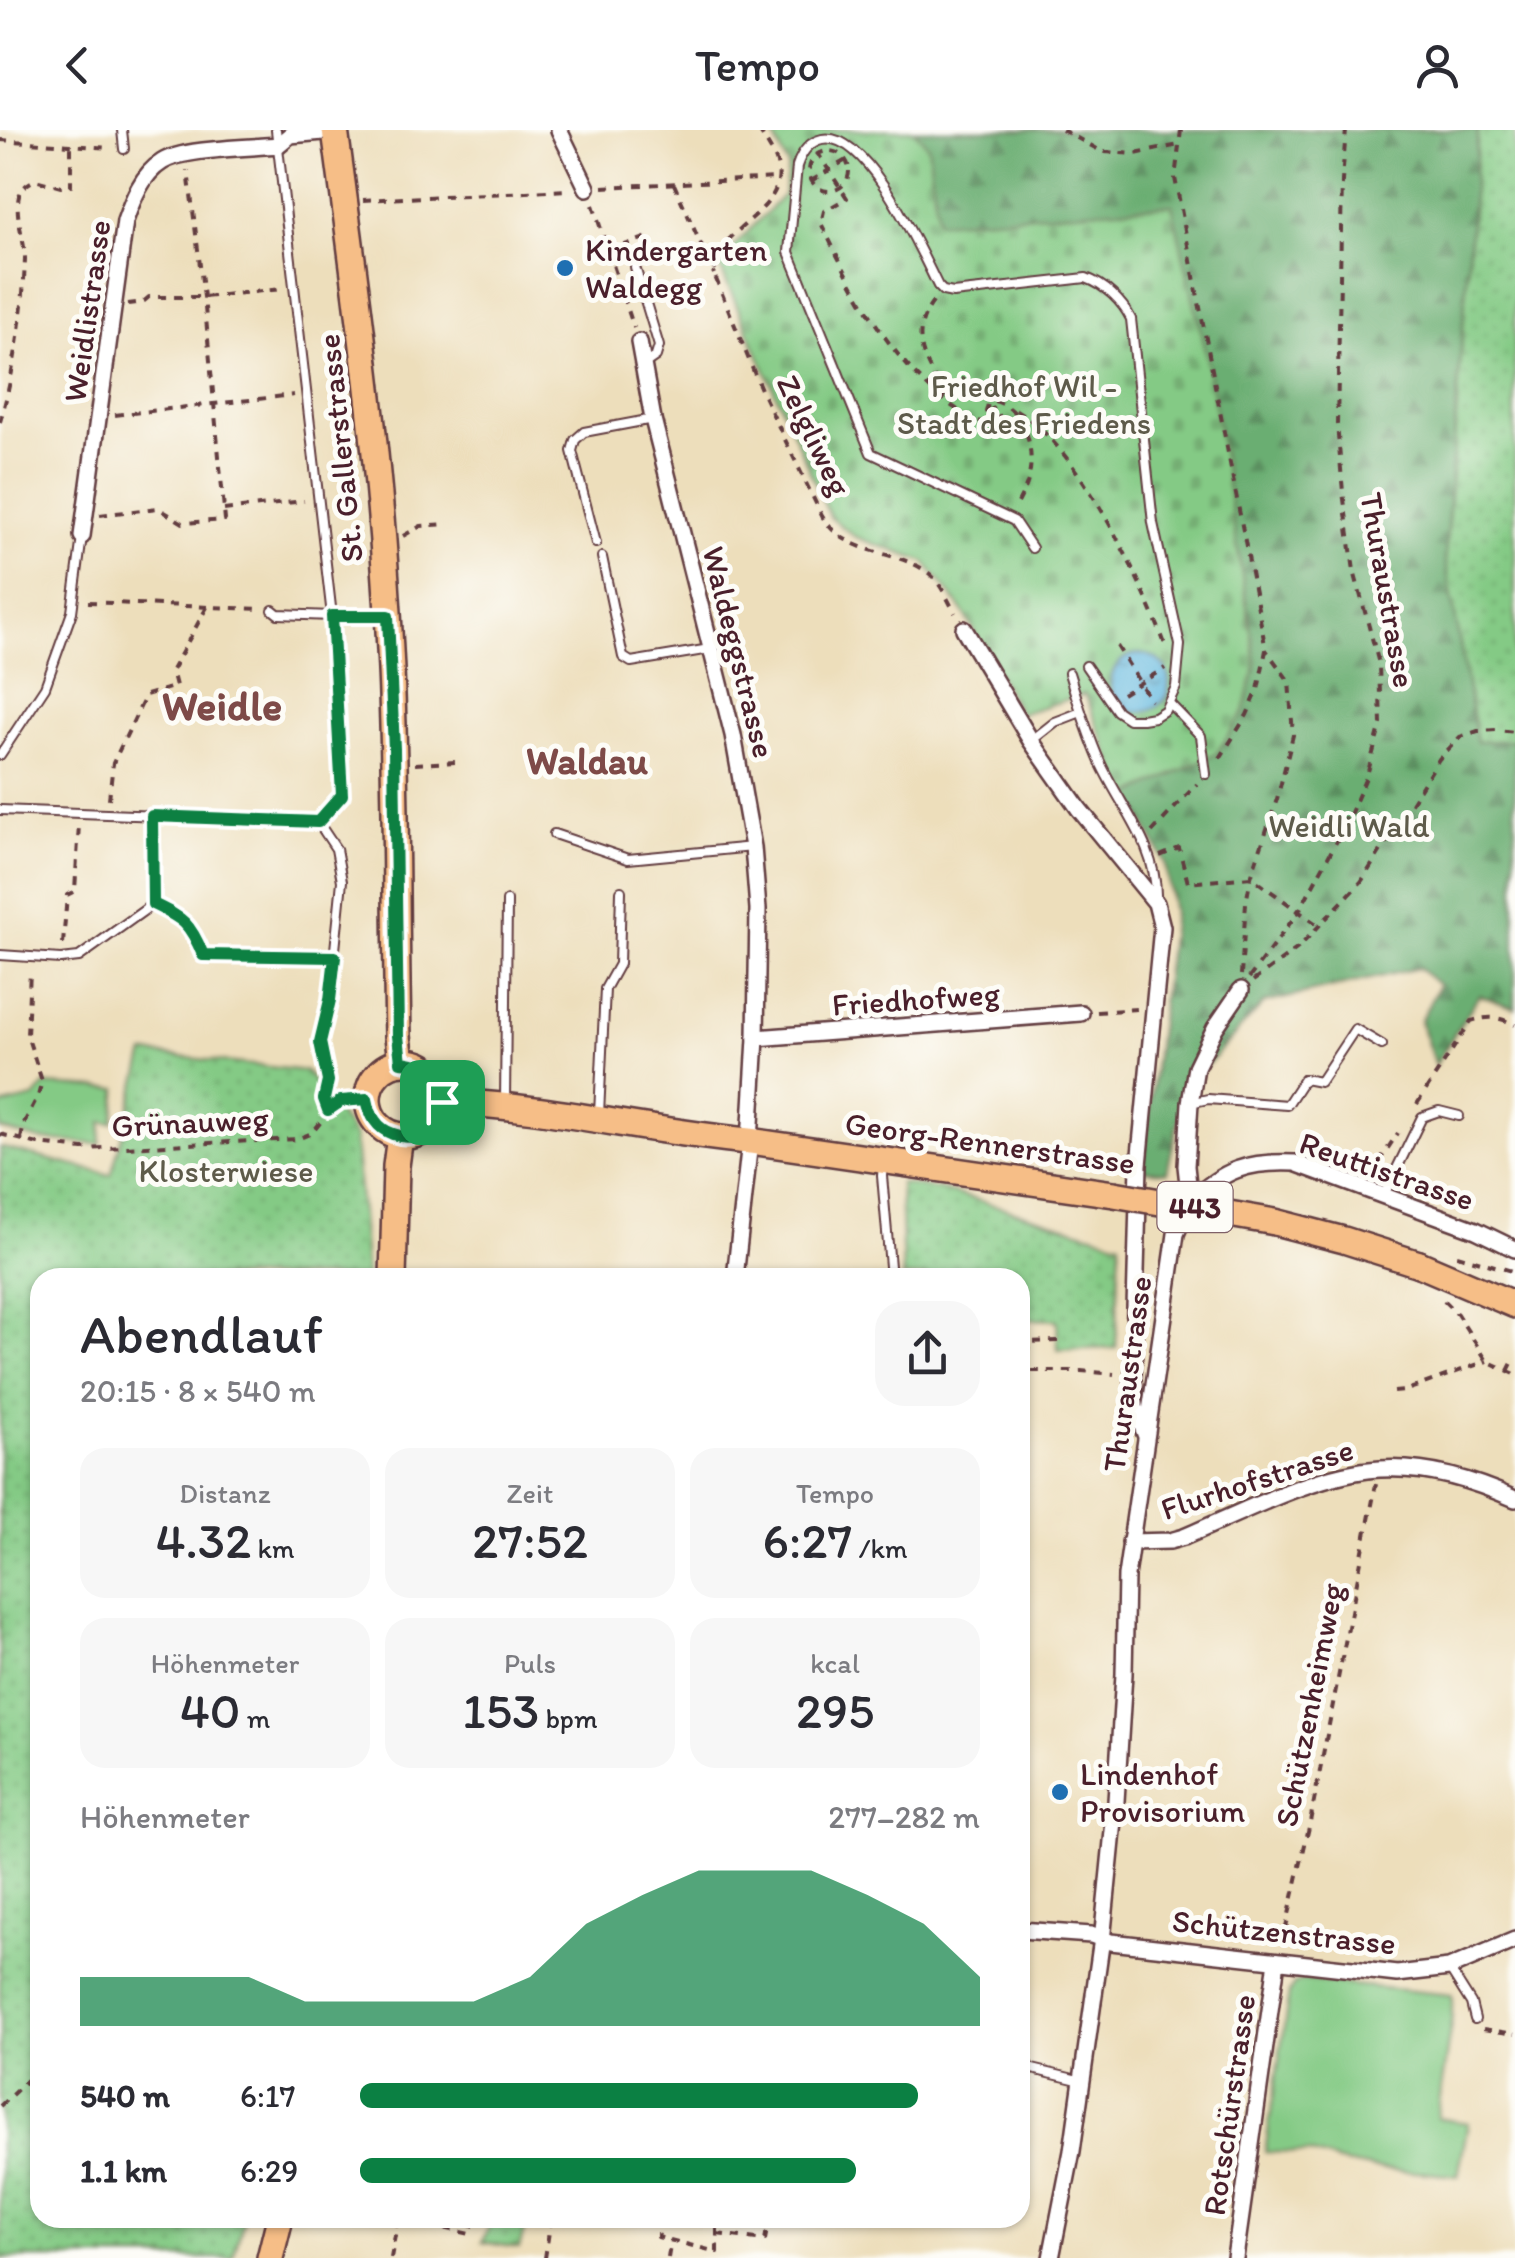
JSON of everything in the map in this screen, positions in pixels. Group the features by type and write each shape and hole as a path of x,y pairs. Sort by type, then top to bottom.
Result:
{"main road":[{"name":"St. Gallerstrasse","path":"335,130 371,417 388,616 401,1062"},
{"path":"401,1062 426,1068 441,1088 438,1116 415,1136 387,1132 369,1112 367,1099 377,1074 401,1062"},
{"name":"Georg-Rennerstrasse","path":"442,1102 598,1118 710,1138 1114,1194 1275,1222 1420,1264 1515,1305"},
{"path":"393,1268 400,1136"},
{"path":"270,2258 278,2228"}],"street":[{"name":"Weidlistrasse","path":"82,536 125,222 134,195 158,164 174,156 335,130"},
{"path":"559,130 587,188"},
{"name":"Waldeggstrasse","path":"639,342 653,419 733,736 753,846 758,908 756,1038 750,1141 735,1268"},
{"path":"964,629 1031,741 1079,808 1156,902 1162,927 1138,1165 1134,1379 1135,1407 1146,1434"},
{"name":"Thuraustrasse","path":"1051,2258 1072,2151 1102,1939 1116,1802 1126,1576 1176,1234 1190,1202 1186,1166 1190,1103 1196,1067 1214,1028 1240,990"},
{"name":"Friedhofweg","path":"756,1038 1081,1014"},
{"name":"Reuttistrasse","path":"1190,1202 1211,1182 1237,1168 1266,1162 1295,1163 1515,1248"},
{"name":"Flurhofstrasse","path":"1130,1542 1184,1537 1319,1481 1379,1468 1463,1478 1515,1500"},
{"name":"Schützenstrasse","path":"1030,1931 1091,1935 1111,1942 1279,1955 1397,1974 1448,1968 1515,1940"},
{"name":"Rotschürstrasse","path":"1235,2258 1279,1955"}],"lane":[{"path":"122,130 124,149"},
{"path":"277,138 332,616 342,795 318,822"},
{"path":"1032,548 1014,521 871,454 789,252 797,166 800,156 812,144 823,139 840,140 857,154 895,200 943,291 1086,278 1097,282 1124,307 1130,319 1153,523 1180,644 1176,687 1170,704 1158,714 1142,720 1128,718 1116,711 1086,666"},
{"path":"643,365 656,356 659,346 634,267 639,257 649,253"},
{"path":"596,543 572,451 575,440 584,432 653,419"},
{"path":"0,755 45,687 72,612 82,536"},
{"path":"602,557 623,657 631,662 710,649"},
{"path":"273,610 278,614 388,616"},
{"path":"1069,672 1101,764 1143,840 1156,885 1156,902"},
{"path":"1170,704 1201,736 1206,774"},
{"path":"1031,741 1055,722 1081,712"},
{"path":"0,810 318,822"},
{"path":"152,816 153,904"},
{"path":"318,822 336,850 342,881 330,1000"},
{"path":"554,834 628,860 753,846"},
{"path":"598,1118 605,989 620,964 621,891"},
{"path":"505,1106 507,902"},
{"path":"0,955 61,959 79,956 153,904"},
{"path":"153,904 192,928 203,955 245,957"},
{"path":"1190,1103 1208,1099 1287,1105 1304,1079 1320,1082 1355,1029 1382,1045"},
{"path":"1384,1196 1422,1118 1439,1111 1459,1116"},
{"path":"1407,1148 1418,1152"},
{"path":"884,1160 890,1268"},
{"path":"1448,1968 1471,2003 1474,2024"},
{"path":"1030,2069 1082,2080"}],"path":[{"path":"714,274 724,244 776,190 775,159 758,130"},
{"path":"1062,130 1103,152 1134,154 1179,145"},
{"path":"1181,130 1175,178 1266,650 1290,681 1292,735 1251,877 1240,990"},
{"name":"Thuraustrasse","path":"1240,990 1299,911 1347,822 1367,775 1381,724 1379,664 1354,571 1337,424 1346,130"},
{"path":"0,140 71,144 72,181 67,188 35,180 20,195 18,208 25,256 17,353 0,422"},
{"path":"812,144 847,198 824,211 821,223 866,309 904,361 950,405 974,420 991,422 999,415 996,408 988,416 986,408 994,401 1030,419 1048,438 1104,516 1139,582 1166,648"},
{"path":"830,150 846,160 848,178 840,188 821,190 811,181 808,169 818,154 830,150"},
{"path":"85,516 158,508 183,524 225,520 186,154"},
{"path":"811,181 857,154"},
{"name":"Zelgliweg","path":"674,184 762,392 827,524 849,543 928,573 964,629"},
{"path":"587,188 639,342"},
{"path":"608,250 653,235"},
{"path":"114,306 143,302 148,297 204,297 294,288"},
{"path":"943,291 928,308 919,340 950,405"},
{"path":"100,416 305,394"},
{"path":"1012,408 1024,427 1030,458 1030,475 1013,512 1014,521"},
{"path":"224,510 318,500"},
{"path":"398,538 421,526 445,524"},
{"path":"74,602 273,610"},
{"path":"107,814 113,763 146,694 176,686 172,670 207,607"},
{"path":"1117,646 1158,714"},
{"path":"1110,702 1172,664"},
{"path":"1240,990 1298,948 1361,882 1440,759 1460,738 1478,730 1515,732"},
{"path":"410,764 456,762"},
{"path":"61,959 67,896 75,891 79,813"},
{"path":"1143,840 1161,856 1178,848 1188,884 1251,877 1320,926"},
{"path":"20,1140 42,1081 27,1036 33,957"},
{"path":"245,957 335,957"},
{"path":"328,1110 324,1099 328,1081 320,1042 330,1000"},
{"path":"1113,1010 1153,1007"},
{"path":"1416,1104 1471,1021 1498,1017 1515,1025"},
{"name":"Grünauweg","path":"0,1134 61,1147 98,1149 290,1140 312,1133 328,1110 341,1101 367,1099"},
{"path":"1362,1188 1406,1121"},
{"path":"1450,1254 1515,1272"},
{"path":"1435,1293 1457,1314 1487,1361 1515,1374"},
{"path":"1030,1342 1058,1342"},
{"path":"1508,1371 1515,1357"},
{"path":"1394,1392 1487,1361"},
{"path":"1030,1371 1108,1372 1134,1379"},
{"name":"Schützenheimweg","path":"1279,1955 1309,1827 1379,1468"},
{"path":"1474,2024 1515,2034"},
{"path":"0,2106 30,2078"},
{"path":"391,2258 396,2228"},
{"path":"443,2228 470,2234 472,2228"},
{"path":"545,2258 550,2228"},
{"path":"660,2228 658,2237 716,2252 717,2228"},
{"path":"717,2234 765,2240 767,2228"},
{"path":"668,2258 671,2240"}],"green space":[{"name":"Friedhof Wil - Stadt des Friedens","path":"771,130 914,130 928,146 938,222 1172,205 1207,359 1256,663 1244,712 1216,754 1130,795 1115,770 1085,694 1020,714 962,610 925,562 855,537 830,517 718,263 784,194 788,166"},
{"name":"Weidli Wald","path":"914,130 1478,130 1445,558 1477,742 1515,740 1515,1008 1479,995 1435,1065 1420,1021 1439,985 1418,968 1264,1003 1185,1089 1167,1172 1142,1170 1173,913 1165,863 1130,795 1195,764 1171,205 937,223 928,146"},
{"path":"1478,130 1515,130 1515,746 1473,752 1445,558"},
{"name":"Klosterwiese","path":"145,1053 306,1071 355,1137 365,1268 30,1268 30,2228 241,2228 233,2258 0,2258 0,1147 111,1175"},
{"path":"45,1085 118,1089 113,1123 102,1122 100,1144 40,1140 0,1129 0,1106 34,1098"},
{"path":"900,1183 943,1190 1120,1242 1116,1348 1058,1350 1057,1320 1030,1319 1030,1268 903,1268"},
{"path":"1304,1980 1452,1995 1437,2118 1468,2123 1458,2176 1371,2168 1309,2153 1265,2152 1289,1993 1294,1984"},
{"path":"488,2228 525,2228 519,2248 482,2242"}],"water":[{"path":"1140,654 1160,663 1169,683 1160,703 1140,712 1120,703 1111,683 1120,663"}],"place":[{"name":"Kindergarten Waldegg","path":"565,268"},
{"name":"Lindenhof Provisorium","path":"1060,1792"}],"district":[{"name":"Weidle","path":"222,705"},
{"name":"Waldau","path":"587,761"}],"route":[{"path":"332,616 388,616 398,1036 401,1062 426,1068 441,1088 442,1102 438,1116 415,1136 400,1136 376,1124 367,1099 336,1102 328,1110 324,1099 328,1081 320,1042 335,957 203,955 192,928 153,904 152,816 318,822 342,795 332,616"}]}
